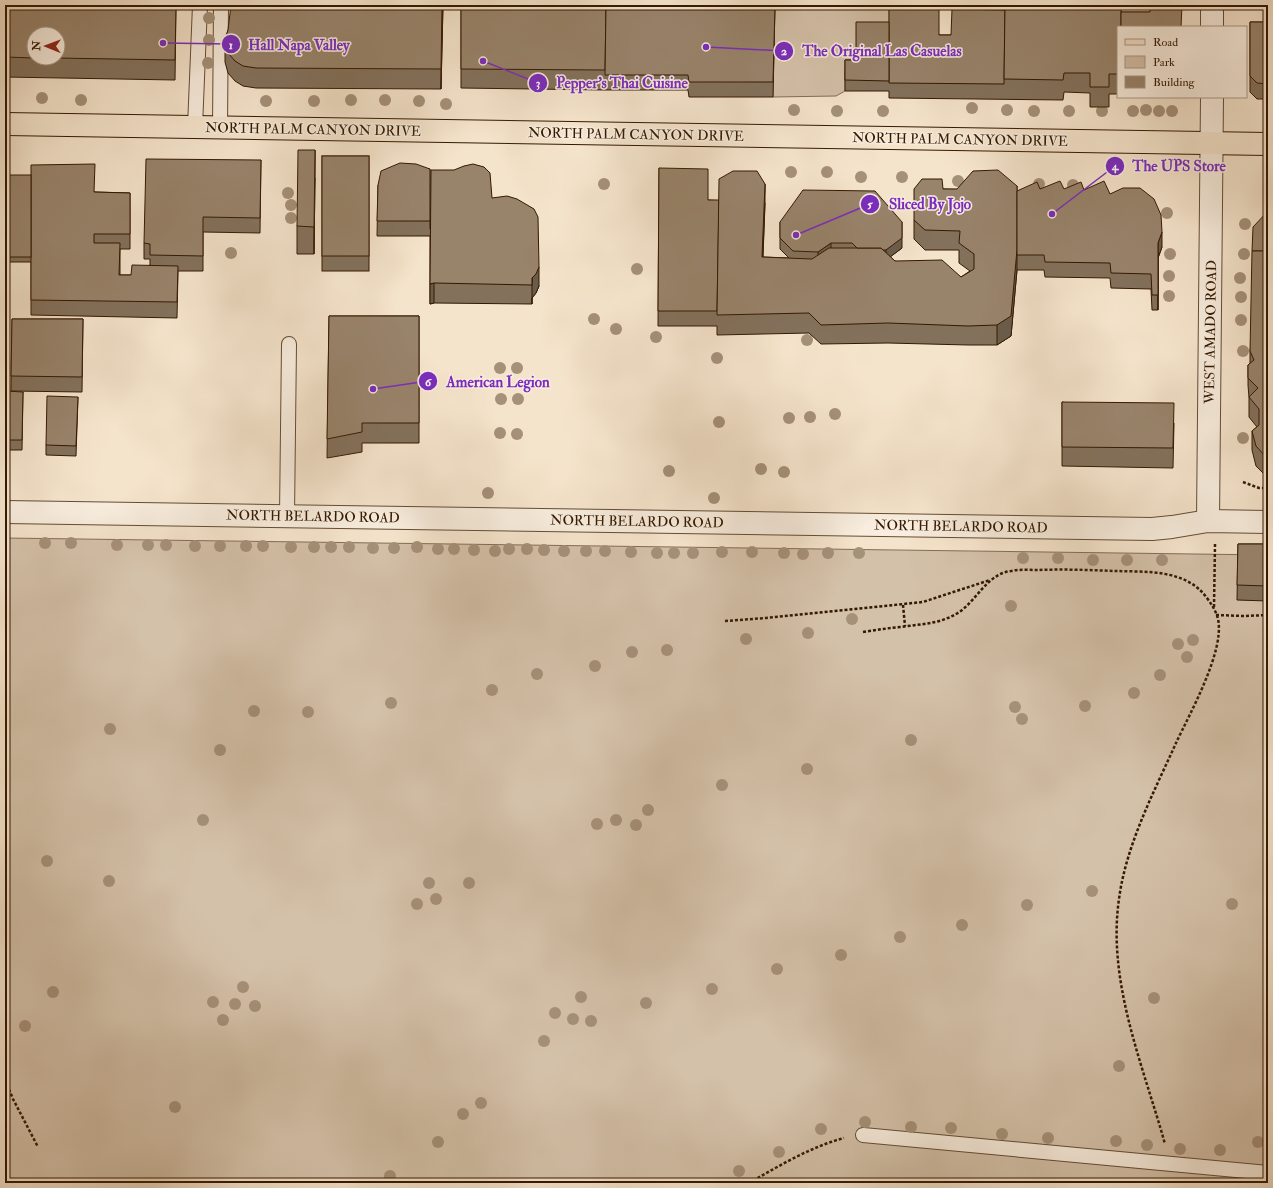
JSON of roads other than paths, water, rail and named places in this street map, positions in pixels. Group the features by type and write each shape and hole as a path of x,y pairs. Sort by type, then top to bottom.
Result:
{"main road":[{"name":"NORTH PALM CANYON DRIVE","path":"5,124 1268,144"}],"street":[{"path":"1212,5 1212,26"},
{"name":"WEST AMADO ROAD","path":"1212,98 1212,521"},
{"name":"NORTH BELARDO ROAD","path":"5,512 1152,529 1212,521 1268,522"}],"lane":[{"path":"195,127 200,5"},
{"path":"220,127 221,5"},
{"path":"287,516 289,344"},
{"path":"863,1135 1268,1173"}],"place":[{"name":"Hall Napa Valley","path":"163,43"},
{"name":"The Original Las Casuelas","path":"706,47"},
{"name":"Pepper's Thai Cuisine","path":"483,61"},
{"name":"The UPS Store","path":"1052,214"},
{"name":"Sliced By Jojo","path":"796,235"},
{"name":"American Legion","path":"373,389"}]}
